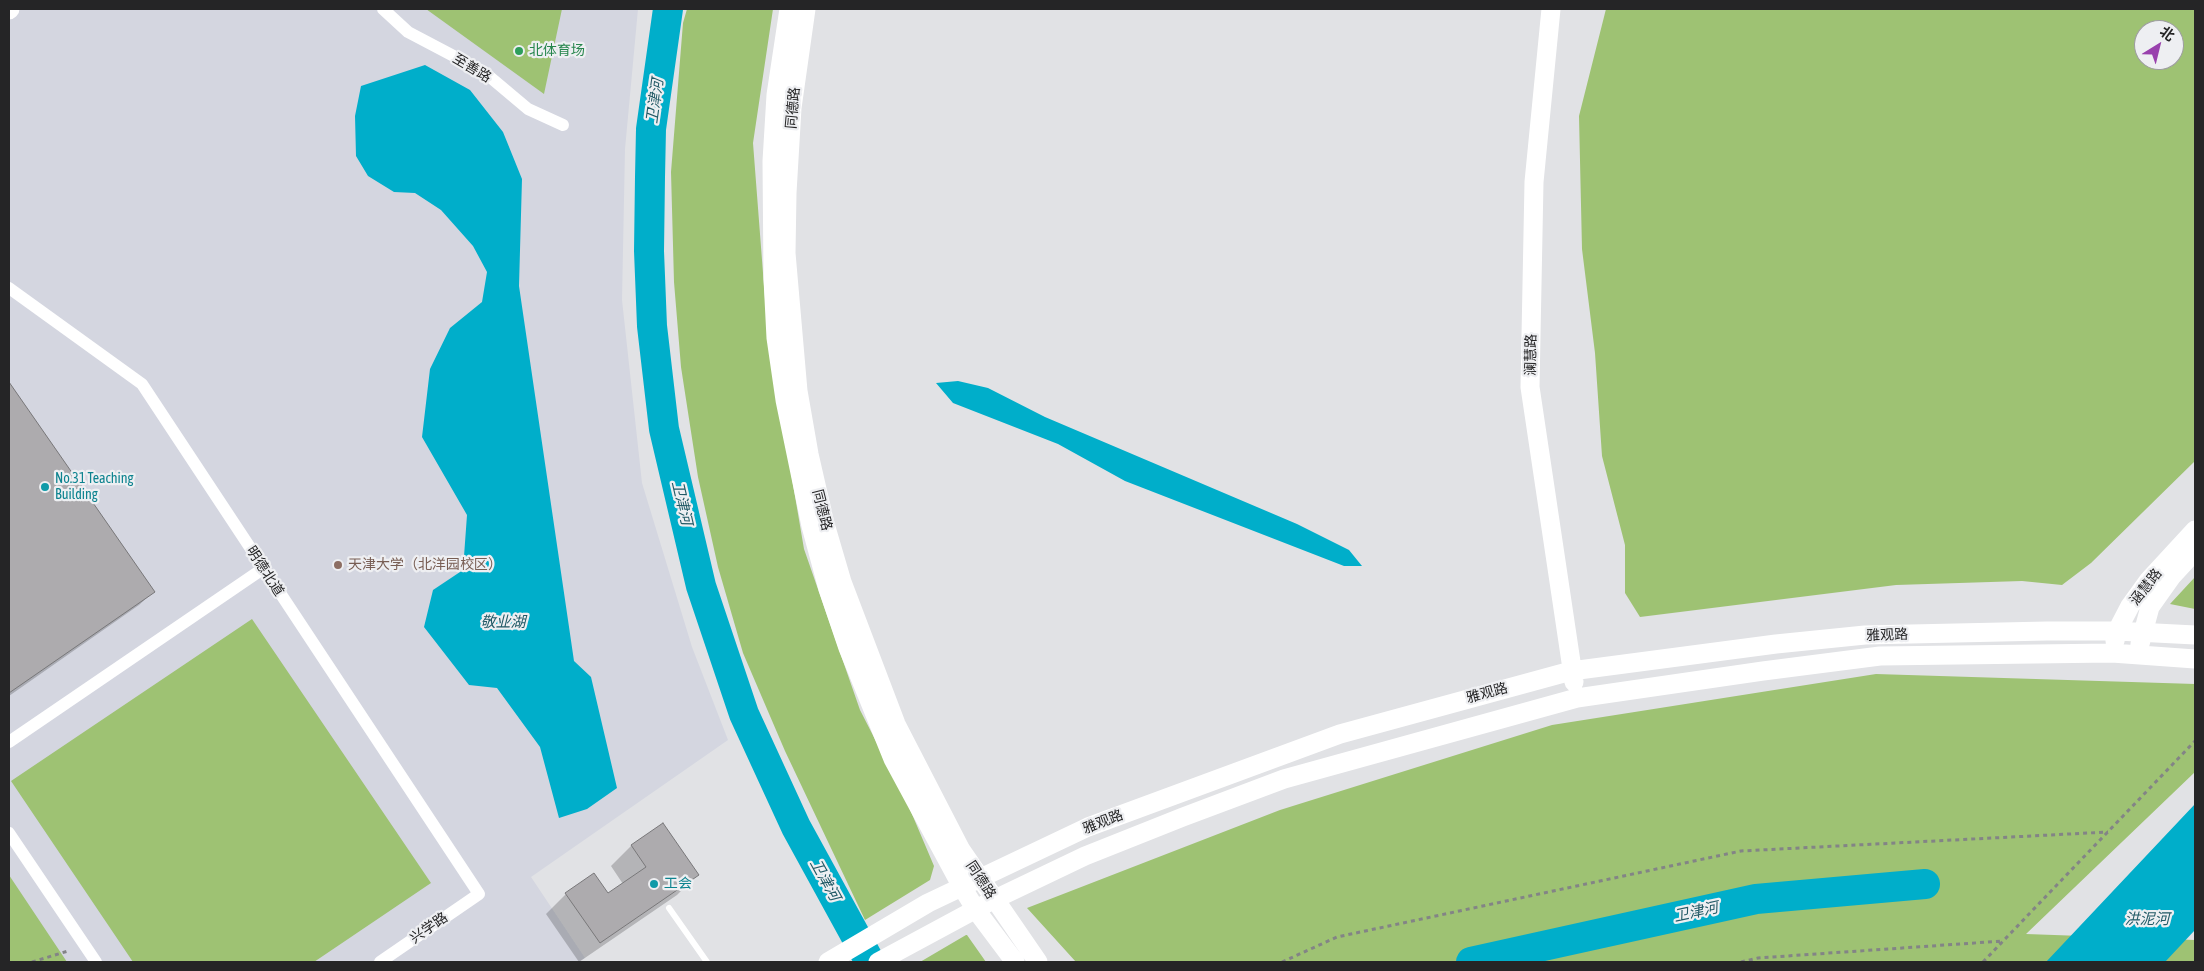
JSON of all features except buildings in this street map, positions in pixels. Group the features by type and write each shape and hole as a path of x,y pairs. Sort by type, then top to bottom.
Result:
{"main road":[{"name":"同德路","path":"789,9 776,95 771,209 776,338 797,463 826,580 848,648 893,759 962,887 976,910 1015,962"},
{"name":"同德路","path":"806,9 792,108 786,193 786,253 798,391 809,454 825,524 842,582 896,724 961,850 993,900 1038,962"},
{"name":"澜慧路","path":"1551,9 1534,182 1530,387 1571,671 1577,698"},
{"name":"涵慧路","path":"2112,653 2117,631 2148,581 2195,530"},
{"name":"涵慧路","path":"2138,655 2142,632 2150,607 2158,594 2195,551"},
{"name":"雅观路","path":"831,961 928,903 1088,827 1340,734 1571,671 1776,644 1865,636 2117,631 2195,635"},
{"name":"雅观路","path":"878,962 993,900 1084,856 1284,779 1577,698 1880,656 2112,653 2195,659"}],"street":[{"name":"至善路","path":"383,9 408,32 484,72 528,109 563,124"},
{"name":"明德北道","path":"9,288 142,384 479,894"},
{"path":"9,742 264,568"},
{"path":"9,834 96,962"},
{"name":"兴学路","path":"380,962 479,894"}],"lane":[{"path":"669,908 707,962"}],"path":[{"path":"1983,962 2195,741"},
{"path":"1282,962 1337,937 1741,851 2108,832"},
{"path":"1741,962 1758,958 2004,941"},
{"path":"32,962 68,951"}],"shaded area":[{"name":"天津大学（北洋园校区）","path":"9,9 638,9 625,149 622,300 642,483 692,647 728,740 531,877 585,958 578,962 9,962"}],"green space":[{"name":"北体育场","path":"426,9 562,9 544,94"},
{"path":"687,9 773,9 753,143 768,338 804,549 860,710 906,800 934,866 930,880 865,920 785,751 743,653 718,567 698,477 681,367 674,282 671,172 683,23"},
{"path":"1606,9 2195,9 2195,461 2091,563 2062,585 2022,581 1896,585 1640,617 1625,593 1625,545 1602,456 1595,353 1582,249 1579,116"},
{"path":"2195,577 2195,609 2170,604"},
{"path":"252,619 431,883 314,962 133,962 11,781"},
{"path":"1876,674 2195,684 2195,772 2026,934 2195,940 2195,962 1076,962 1027,908 1280,810 1552,725"},
{"path":"9,875 67,962 9,962"},
{"path":"966,935 986,962 920,962"}],"water":[{"name":"敬业湖","path":"425,65 470,90 503,132 522,179 519,286 574,661 591,677 617,788 587,809 559,818 540,747 497,688 469,685 424,627 433,590 463,570 467,515 422,437 430,369 450,328 482,302 487,272 473,246 441,210 415,193 394,192 368,176 356,156 355,116 361,86"},
{"path":"958,381 988,388 1045,417 1297,524 1349,550 1362,566 1344,566 1125,481 1058,444 953,403 936,383"},
{"name":"洪泥河","path":"2195,804 2195,930 2165,962 2046,962"}],"waterway":[{"name":"卫津河","path":"668,9 651,129 649,251 652,326 664,429 701,586 744,714 796,827 870,962"},
{"name":"卫津河","path":"1471,962 1756,899 1925,884"}],"place":[{"name":"北体育场","path":"519,51"},
{"name":"No.31 Teaching Building","path":"45,487"},
{"name":"天津大学（北洋园校区）","path":"338,565"},
{"name":"工会","path":"654,884"}]}
